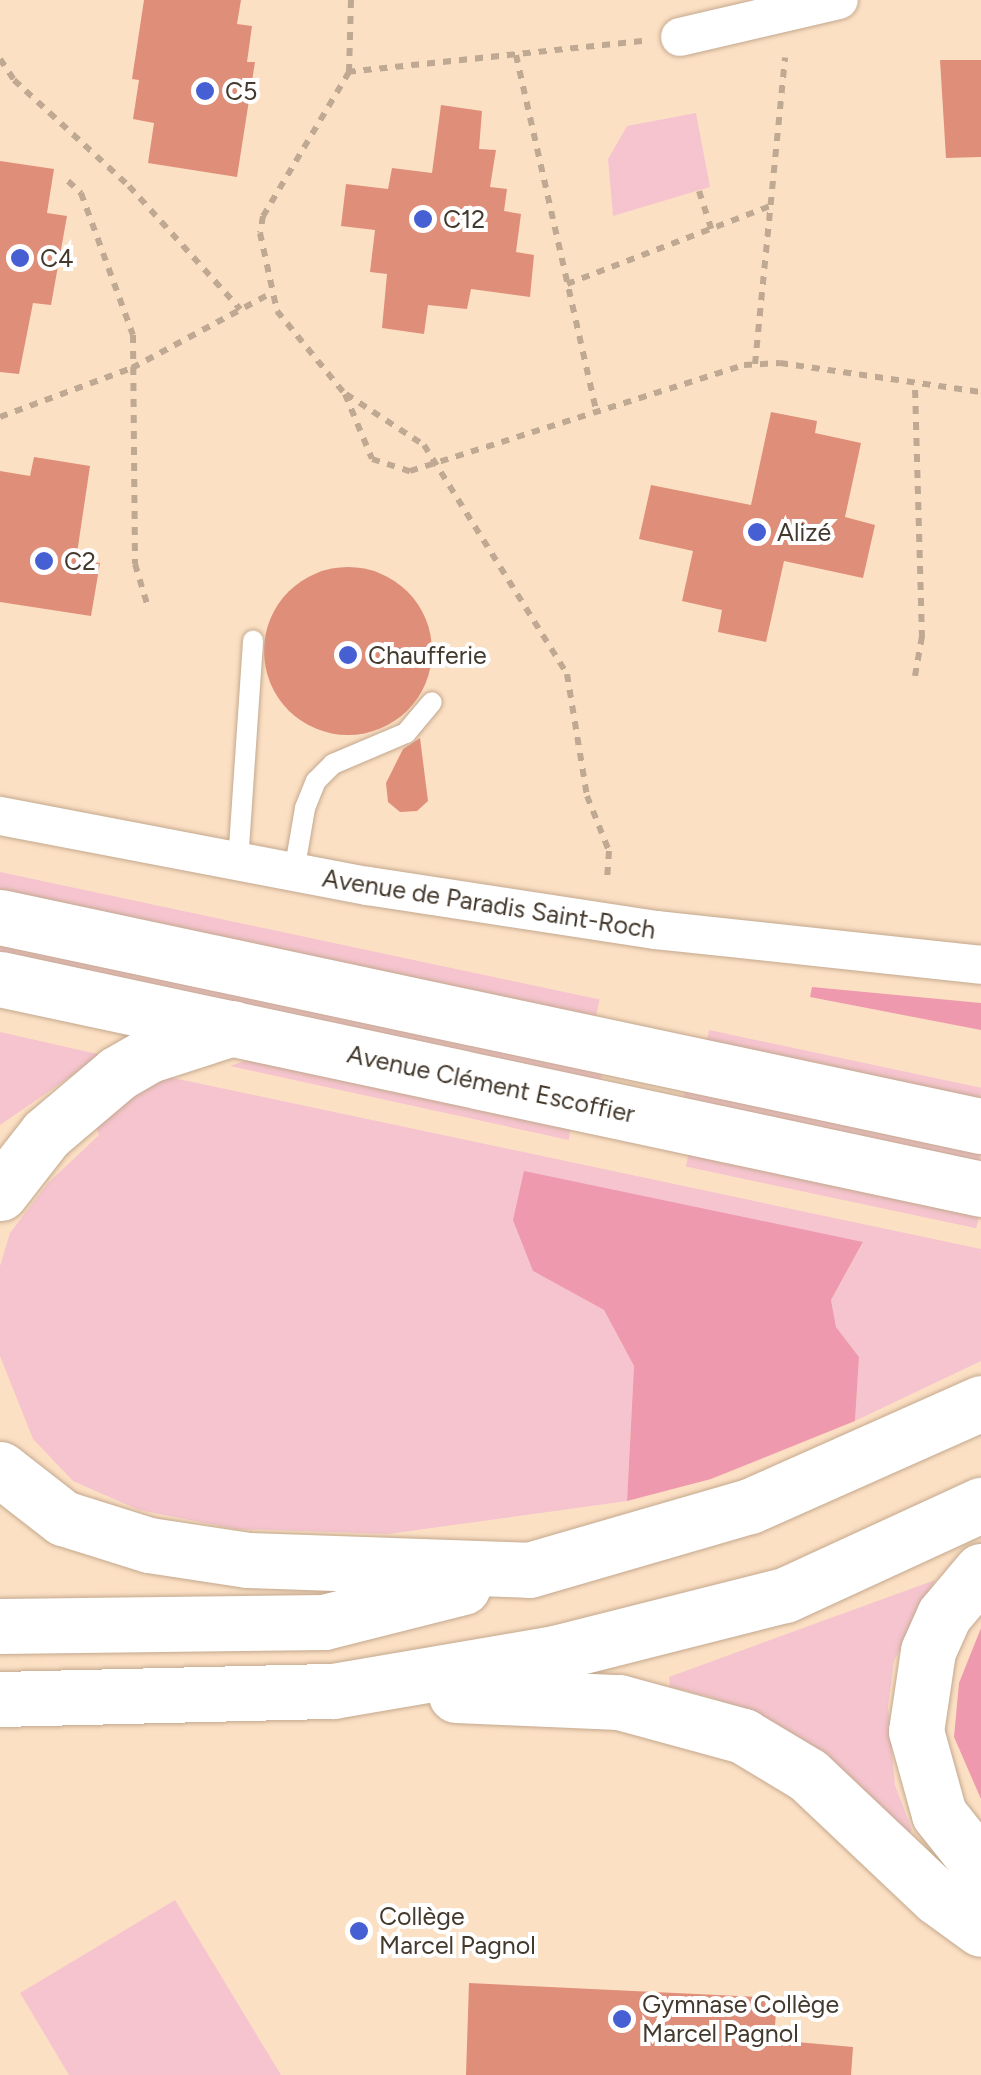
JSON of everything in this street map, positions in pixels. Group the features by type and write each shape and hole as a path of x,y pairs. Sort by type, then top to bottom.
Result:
{"main road":[{"path":"0,917 981,1126"},
{"name":"Avenue Clément Escoffier","path":"0,978 981,1189"},
{"path":"0,1193 46,1134 118,1073 149,1055 233,1028"},
{"path":"0,1626 324,1622 529,1570 750,1506 981,1403"},
{"path":"0,1469 28,1497 63,1518 149,1545 293,1563 529,1570"},
{"path":"332,1691 555,1654 785,1594 981,1505"},
{"path":"981,1571 944,1615 928,1651 916,1731 940,1814 981,1867"},
{"path":"0,1699 332,1691 619,1702 725,1729 808,1775 937,1897 981,1929"}],"street":[{"path":"680,37 838,0"},
{"name":"Avenue de Paradis Saint-Roch","path":"0,816 294,872 596,921 981,965"}],"lane":[{"path":"238,862 252,641"},
{"path":"294,872 304,808 316,780 334,764 406,733 432,702"}],"path":[{"path":"351,0 349,72 263,216 277,311 345,394 372,459 393,471 436,461 755,364 780,362 915,387 981,392"},
{"path":"755,364 789,12"},
{"path":"349,72 680,37"},
{"path":"516,54 596,411"},
{"path":"0,59 14,80 129,186 240,308"},
{"path":"68,180 80,193 133,335 135,564 148,607"},
{"path":"699,190 711,229"},
{"path":"567,284 770,206"},
{"path":"0,417 132,368 272,293"},
{"path":"915,387 922,638 915,676"},
{"path":"345,394 404,426 436,461 568,674 587,796 609,852 596,921"}],"shaded area":[{"path":"696,113 710,187 613,216 608,159 627,126"},
{"path":"0,872 600,999 595,1020 0,893"},
{"path":"0,942 603,1070 600,1082 0,954"},
{"path":"812,987 981,1003 981,1030 810,997"},
{"path":"709,1030 981,1088 979,1103 706,1045"},
{"path":"0,1032 102,1055 0,1125"},
{"path":"250,1059 571,1121 569,1140 230,1066"},
{"path":"164,1076 981,1249 981,1361 855,1421 859,1357 836,1327 831,1300 863,1243 533,1271 604,1310 634,1366 627,1501 388,1534 235,1529 139,1510 73,1481 33,1439 0,1356 0,1266 10,1233 48,1183 99,1135 92,1118"},
{"path":"686,1086 981,1149 979,1162 683,1099"},
{"path":"690,1147 981,1209 976,1228 686,1167"},
{"path":"524,1171 863,1242 831,1300 836,1327 859,1357 855,1421 711,1479 627,1501 634,1366 604,1310 533,1271 513,1220"},
{"path":"935,1580 894,1661 888,1707 895,1785 912,1830 906,1835 854,1780 812,1748 714,1698 670,1687 669,1677"},
{"path":"981,1628 981,1799 954,1737 959,1683"},
{"path":"175,1900 281,2075 69,2075 20,1993"}],"building":[{"name":"C5","path":"144,0 241,0 237,24 252,26 247,62 255,62 237,177 148,163 154,123 133,119 139,80 132,79"},
{"path":"940,60 981,60 981,157 946,158"},
{"name":"C12","path":"441,105 482,111 479,149 496,150 490,187 507,189 504,211 521,214 516,252 534,255 530,297 471,289 467,309 428,305 424,334 382,328 387,274 370,272 375,230 341,226 346,184 388,189 392,168 432,173"},
{"name":"C4","path":"0,161 54,169 47,213 67,216 51,305 33,303 19,374 0,372"},
{"name":"Alizé","path":"771,412 817,421 815,433 861,443 845,517 875,525 863,578 784,561 766,642 718,632 722,610 682,601 693,551 639,539 651,485 751,505"},
{"name":"C2","path":"34,457 90,466 76,560 100,563 91,616 0,602 0,471 30,476"},
{"name":"Chaufferie","path":"348,567 380,574 407,592 425,619 432,651 425,683 407,710 380,728 348,735 316,728 289,710 271,683 264,651 271,619 289,592 316,574"},
{"path":"420,738 428,801 417,811 400,812 388,802 386,783 403,749"},
{"name":"Gymnase Collège Marcel Pagnol","path":"469,1983 777,1998 774,2040 853,2047 851,2075 466,2075"}],"place":[{"name":"C5","path":"205,91"},
{"name":"C12","path":"423,219"},
{"name":"C4","path":"20,258"},
{"name":"Alizé","path":"757,532"},
{"name":"C2","path":"44,561"},
{"name":"Chaufferie","path":"348,655"},
{"name":"Collège Marcel Pagnol","path":"359,1931"},
{"name":"Gymnase Collège Marcel Pagnol","path":"622,2019"}]}
